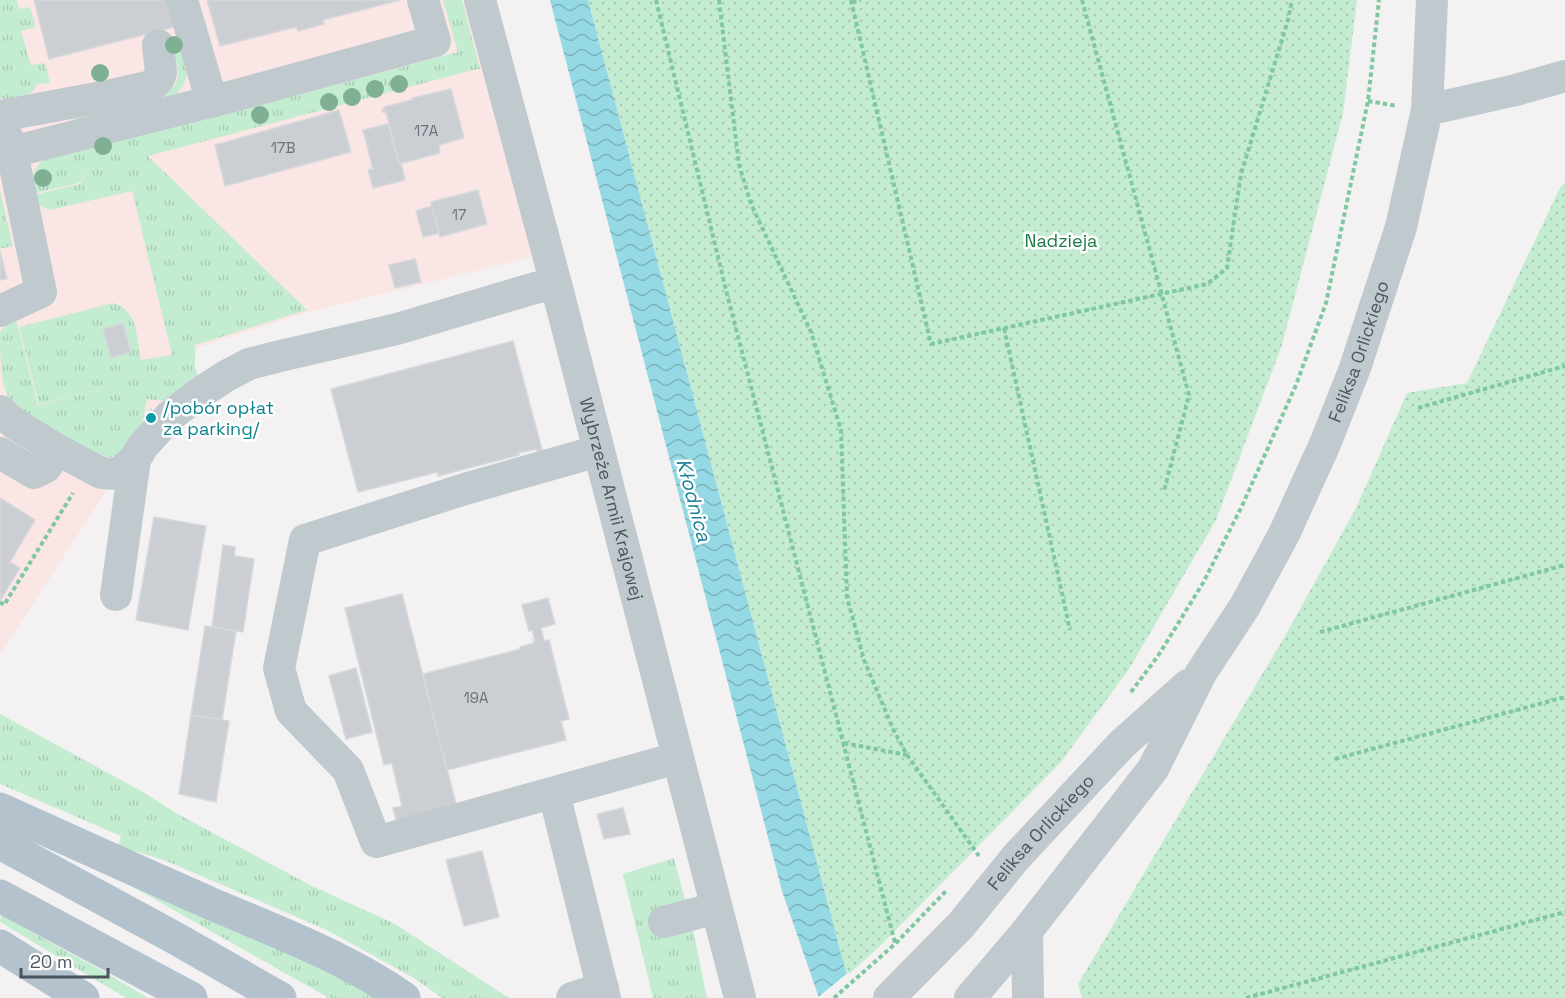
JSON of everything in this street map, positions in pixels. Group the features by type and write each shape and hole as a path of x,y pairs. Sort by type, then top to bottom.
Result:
{"main road":[{"path":"0,809 308,945 355,968 404,998"},
{"path":"0,843 165,932 280,998"},
{"path":"0,896 192,998"},
{"path":"0,946 83,998"}],"street":[{"path":"182,0 212,102"},
{"path":"12,152 212,102 435,41 423,0"},
{"name":"Wybrzeże Armii Krajowej","path":"480,0 556,284 740,998"},
{"name":"Feliksa Orlickiego","path":"970,998 1027,931 1153,769 1201,674 1245,606 1284,534 1325,444 1355,368 1401,227 1427,110 1432,0"},
{"path":"0,311 41,292 12,152 0,117 150,86 158,80 161,73 158,45"},
{"path":"1427,110 1516,90 1565,76"},
{"path":"0,411 15,424 89,467 101,473 119,474 135,459 143,446 170,416 200,393 249,364 397,329 535,288 556,284"},
{"path":"0,453 34,473 46,467 58,450"},
{"path":"598,451 465,489 305,540 279,668 291,711 348,770 376,842 677,758"},
{"path":"116,595 135,459"},
{"name":"Feliksa Orlickiego","path":"890,997 961,926 1017,856 1122,744 1201,674"},
{"path":"554,793 604,993 572,998"},
{"path":"664,922 716,908"},
{"path":"1027,931 1029,998"}],"path":[{"path":"656,0 725,286 895,944"},
{"path":"719,0 739,165 751,204 811,332 842,430 847,597 864,660 892,729 907,755 980,856 972,864"},
{"path":"861,0 851,1 931,344 1207,284 1227,268 1241,174 1292,0"},
{"path":"1083,0 1189,395 1164,491"},
{"path":"1127,698 1158,656 1203,582 1242,506 1300,375 1326,303 1368,101 1379,0"},
{"path":"1004,328 1070,630"},
{"path":"1418,408 1565,366"},
{"path":"0,602 4,605 89,467"},
{"path":"1320,632 1565,565"},
{"path":"1335,759 1565,697"},
{"path":"844,743 907,755"},
{"path":"834,998 895,944 949,888"},
{"path":"1246,998 1565,912"}],"shaded area":[{"path":"0,0 469,0 535,255 310,312 199,347 0,655"}],"green space":[{"path":"0,0 17,0 19,9 30,7 36,27 21,31 31,65 45,63 50,83 38,84 26,96 12,100 0,98"},
{"path":"443,0 462,0 480,69 148,156 307,310 195,345 195,366 199,383 162,412 164,401 147,399 139,437 118,455 93,456 11,403 3,378 0,332 7,324 16,320 38,405 119,385 39,404 19,327 113,303 121,306 132,318 141,360 172,355 132,191 50,210 37,205 33,195 80,184 88,171 79,183 31,194 34,172 48,155 241,110 458,52"},
{"name":"Nadzieja","path":"588,0 1357,0 1343,113 1282,345 1216,520 1129,669 1061,762 879,947 847,976"},
{"path":"179,39 187,70 184,83 174,97 71,121 82,114 166,92 176,82 178,76 169,43"},
{"path":"1565,183 1565,998 1082,998 1078,984 1285,636 1356,508 1407,393 1467,383 1561,186"},
{"path":"0,191 13,246 0,249"},
{"path":"0,714 310,885 395,924 509,998 442,998 414,978 327,930 164,860 118,846 121,836 0,784"},
{"path":"674,858 693,930 707,998 653,998 623,874"},
{"path":"119,879 304,958 378,998 329,998"},
{"path":"1,915 148,998 126,998 0,922"}],"water":[{"name":"Kłodnica","path":"550,0 588,0 847,976 819,998 782,891"}],"pier":[{"path":"849,972 856,998 817,998"}],"building":[{"path":"34,0 167,0 174,27 49,59"},
{"path":"207,0 400,0 323,20 324,24 298,31 296,27 220,46"},
{"path":"451,89 464,138 439,145 440,153 399,164 386,111 383,112 382,109 412,100 412,98"},
{"path":"339,110 351,152 225,186 215,145"},
{"path":"388,124 405,180 373,188 368,170 373,169 363,130"},
{"path":"478,190 487,224 440,237 431,202"},
{"path":"432,206 439,233 423,237 416,211"},
{"path":"0,251 7,279 0,280"},
{"path":"415,259 421,282 395,288 389,265"},
{"path":"123,323 131,352 111,358 103,329"},
{"path":"513,341 542,450 518,453 519,455 438,476 438,472 358,492 331,389"},
{"name":"/pobór opłat za parking/","path":"151,409 159,419 151,426 143,417"},
{"path":"0,498 35,520 10,562 20,568 0,601"},
{"path":"154,517 206,526 188,630 136,620"},
{"path":"223,545 235,547 234,556 254,559 243,632 212,627"},
{"path":"402,594 458,812 398,827 393,808 402,806 392,763 384,765 345,608"},
{"path":"548,598 555,624 541,628 544,641 549,640 569,719 561,721 566,740 447,770 423,674 521,649 520,647 534,643 532,630 529,631 522,605"},
{"path":"205,626 236,631 222,720 191,715"},
{"path":"356,668 372,732 346,739 329,676"},
{"path":"191,715 229,721 216,802 179,794"},
{"path":"623,808 630,834 604,839 597,814"},
{"path":"482,851 499,917 464,926 446,860"}],"place":[{"name":"/pobór opłat za parking/","path":"151,418"}]}
